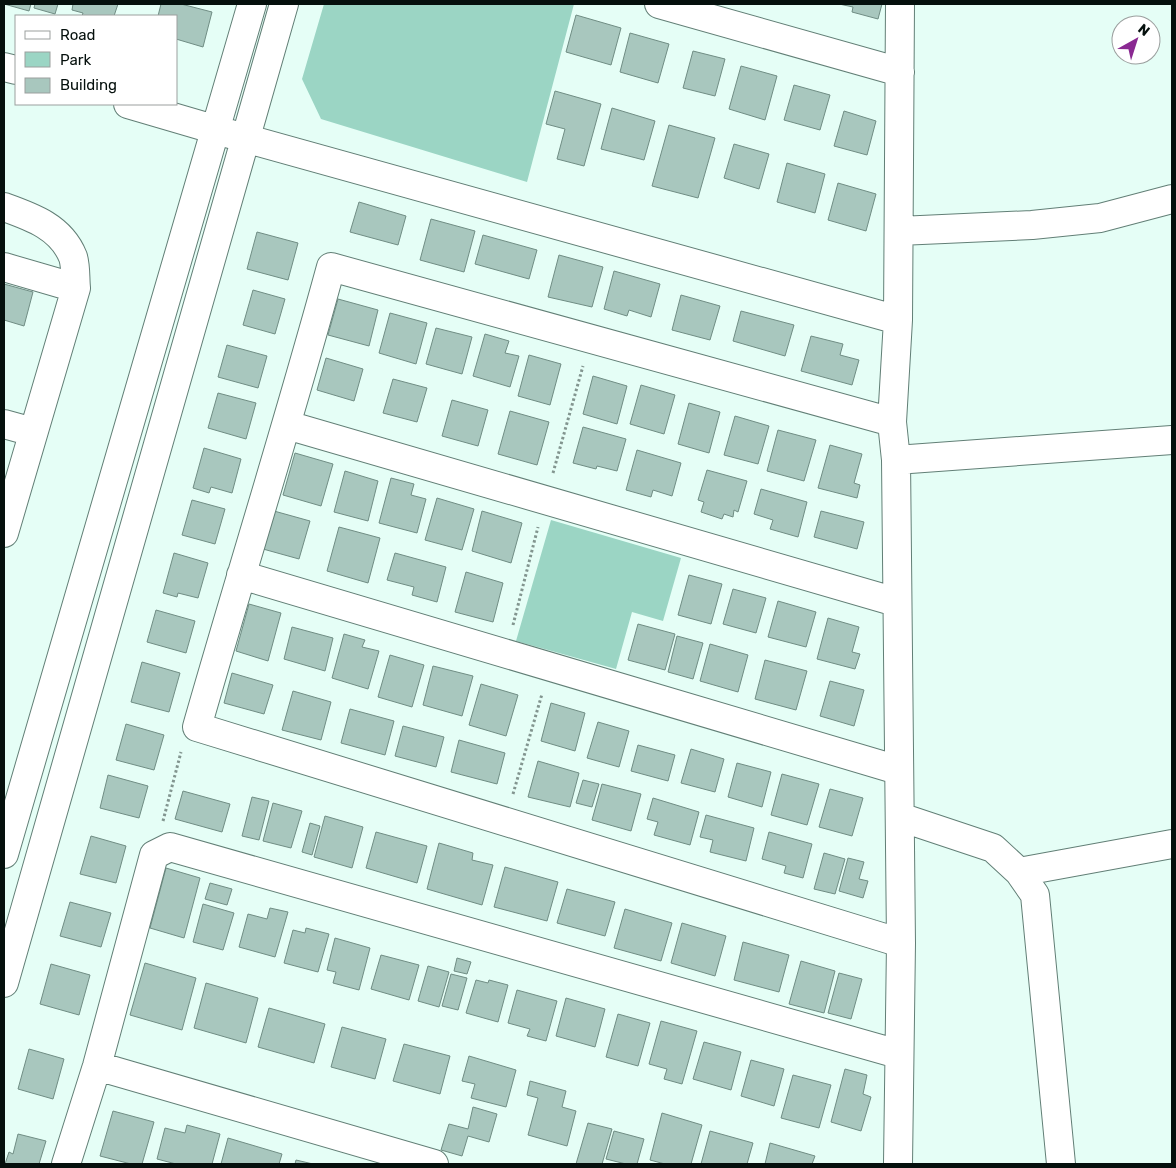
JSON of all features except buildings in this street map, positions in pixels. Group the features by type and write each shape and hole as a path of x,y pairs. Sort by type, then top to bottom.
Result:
{"street":[{"path":"4,854 252,4"},
{"path":"4,983 244,138 284,4"},
{"path":"659,4 900,72"},
{"path":"898,1164 901,943 900,817 896,602 896,460 892,422 898,320 900,4"},
{"path":"131,105 898,320"},
{"path":"899,231 1032,225 1100,218 1172,199"},
{"path":"4,207 32,217 61,236 74,259 76,288 4,532"},
{"path":"4,267 76,288"},
{"path":"892,422 330,267 287,425 241,574 197,727 901,943"},
{"path":"4,424 33,432"},
{"path":"287,425 896,602"},
{"path":"896,460 1172,440"},
{"path":"241,574 898,770"},
{"path":"900,817 993,848 1020,872 1035,895 1061,1164"},
{"path":"1020,872 1172,844"},
{"path":"66,1164 97,1066 154,855 170,847 898,1054"},
{"path":"97,1066 434,1164"}],"path":[{"path":"505,821 550,667"},
{"path":"154,855 183,744 197,727"}],"green space":[{"path":"324,4 574,4 527,182 321,119 302,79"},
{"path":"551,520 681,558 663,621 632,612 616,669 516,641"}]}
